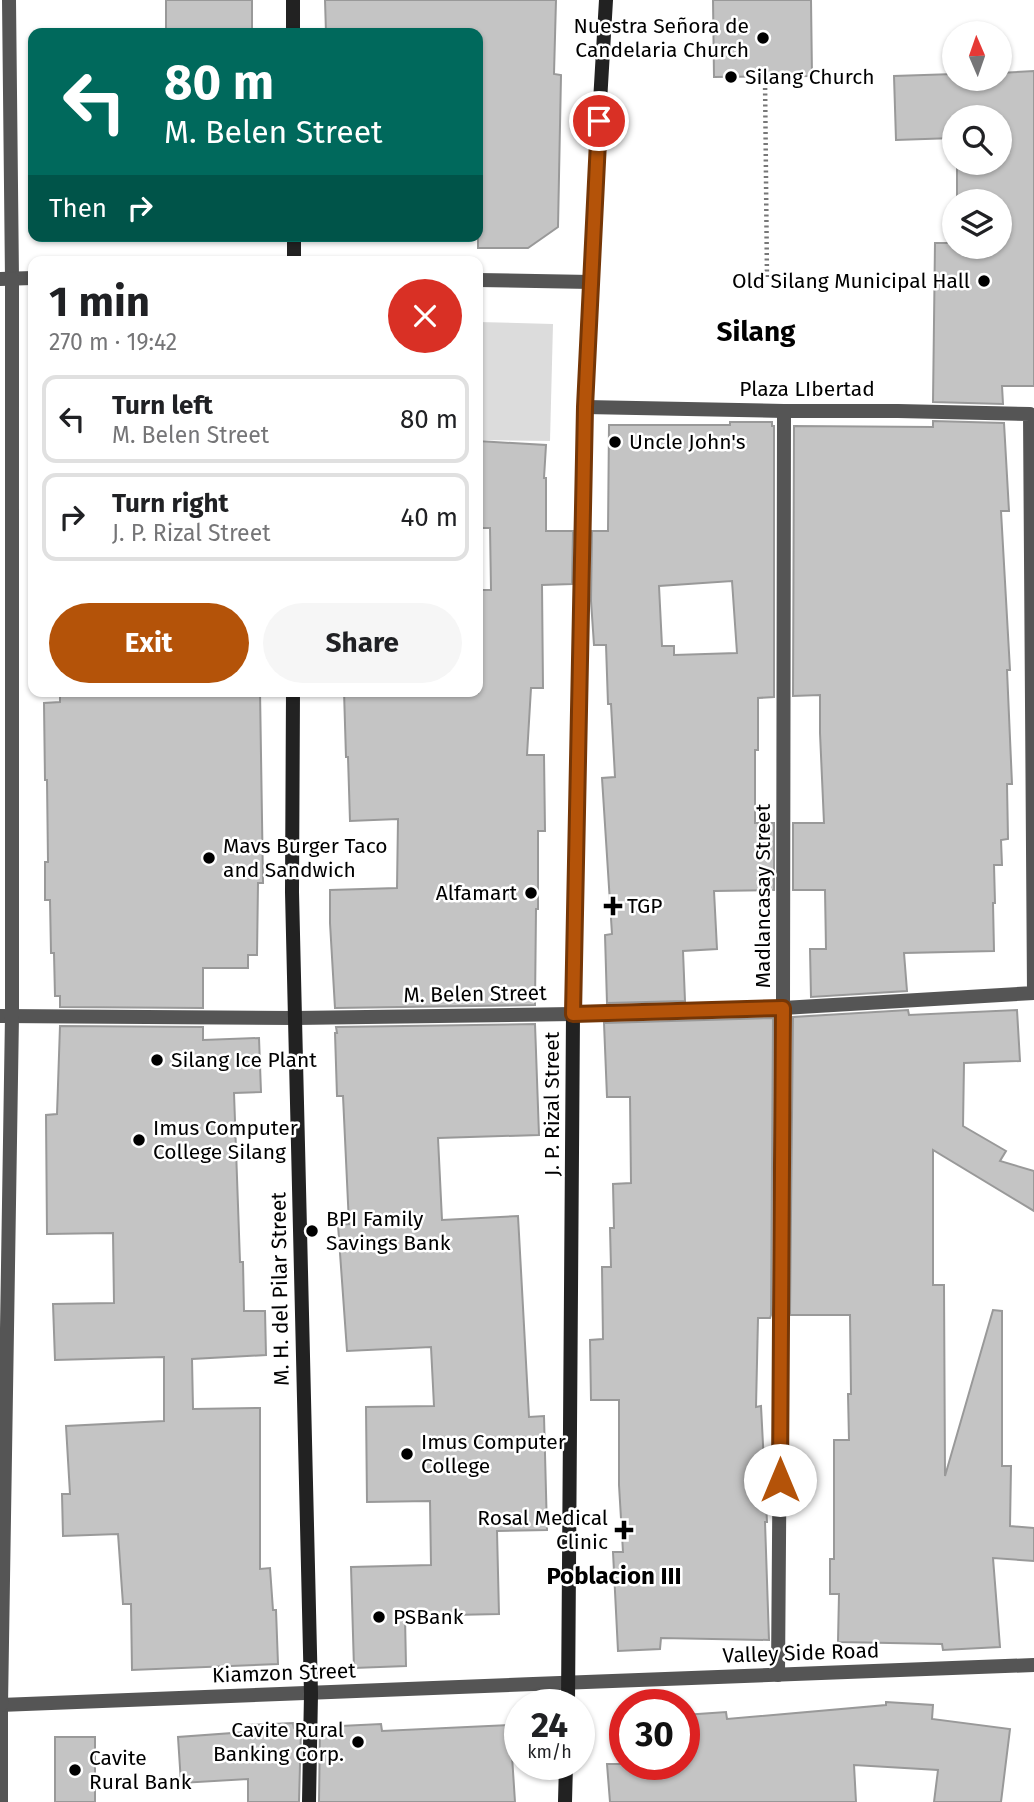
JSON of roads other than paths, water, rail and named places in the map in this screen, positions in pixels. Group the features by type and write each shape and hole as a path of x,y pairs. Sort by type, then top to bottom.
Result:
{"main road":[{"path":"293,0 293,28"},
{"name":"J. P. Rizal Street","path":"569,1689 573,1014 585,407 606,0"},
{"name":"M. H. del Pilar Street","path":"293,697 292,891 311,1694 309,1802"},
{"path":"565,1802 566,1780"}],"street":[{"path":"1,1802 9,0"},
{"path":"6,279 28,278"},
{"path":"483,280 591,282"},
{"name":"Plaza LIbertad","path":"585,407 1030,414 1033,721"},
{"name":"Madlancasay Street","path":"779,1675 784,411"},
{"path":"1033,721 1034,993"},
{"name":"M. Belen Street","path":"6,1016 295,1018 573,1014 783,1008 1034,993"},
{"name":"Valley Side Road","path":"569,1682 1034,1665"},
{"name":"Kiamzon Street","path":"1,1705 569,1682"}],"place":[{"name":"Nuestra Señora de Candelaria Church","path":"763,38"},
{"name":"Silang Church","path":"731,77"},
{"name":"Old Silang Municipal Hall","path":"984,281"},
{"name":"Uncle John's","path":"615,442"},
{"name":"Mavs Burger Taco and Sandwich","path":"209,858"},
{"name":"Alfamart","path":"531,893"},
{"name":"TGP","path":"613,906"},
{"name":"Silang Ice Plant","path":"157,1060"},
{"name":"Imus Computer College Silang","path":"139,1140"},
{"name":"BPI Family Savings Bank","path":"312,1231"},
{"name":"Imus Computer College","path":"407,1454"},
{"name":"Rosal Medical Clinic","path":"624,1530"},
{"name":"PSBank","path":"379,1617"},
{"name":"Cavite Rural Banking Corp.","path":"358,1742"},
{"name":"Cavite Rural Bank","path":"75,1770"}],"district":[{"name":"Silang","path":"756,331"},
{"name":"Poblacion III","path":"614,1576"}]}
